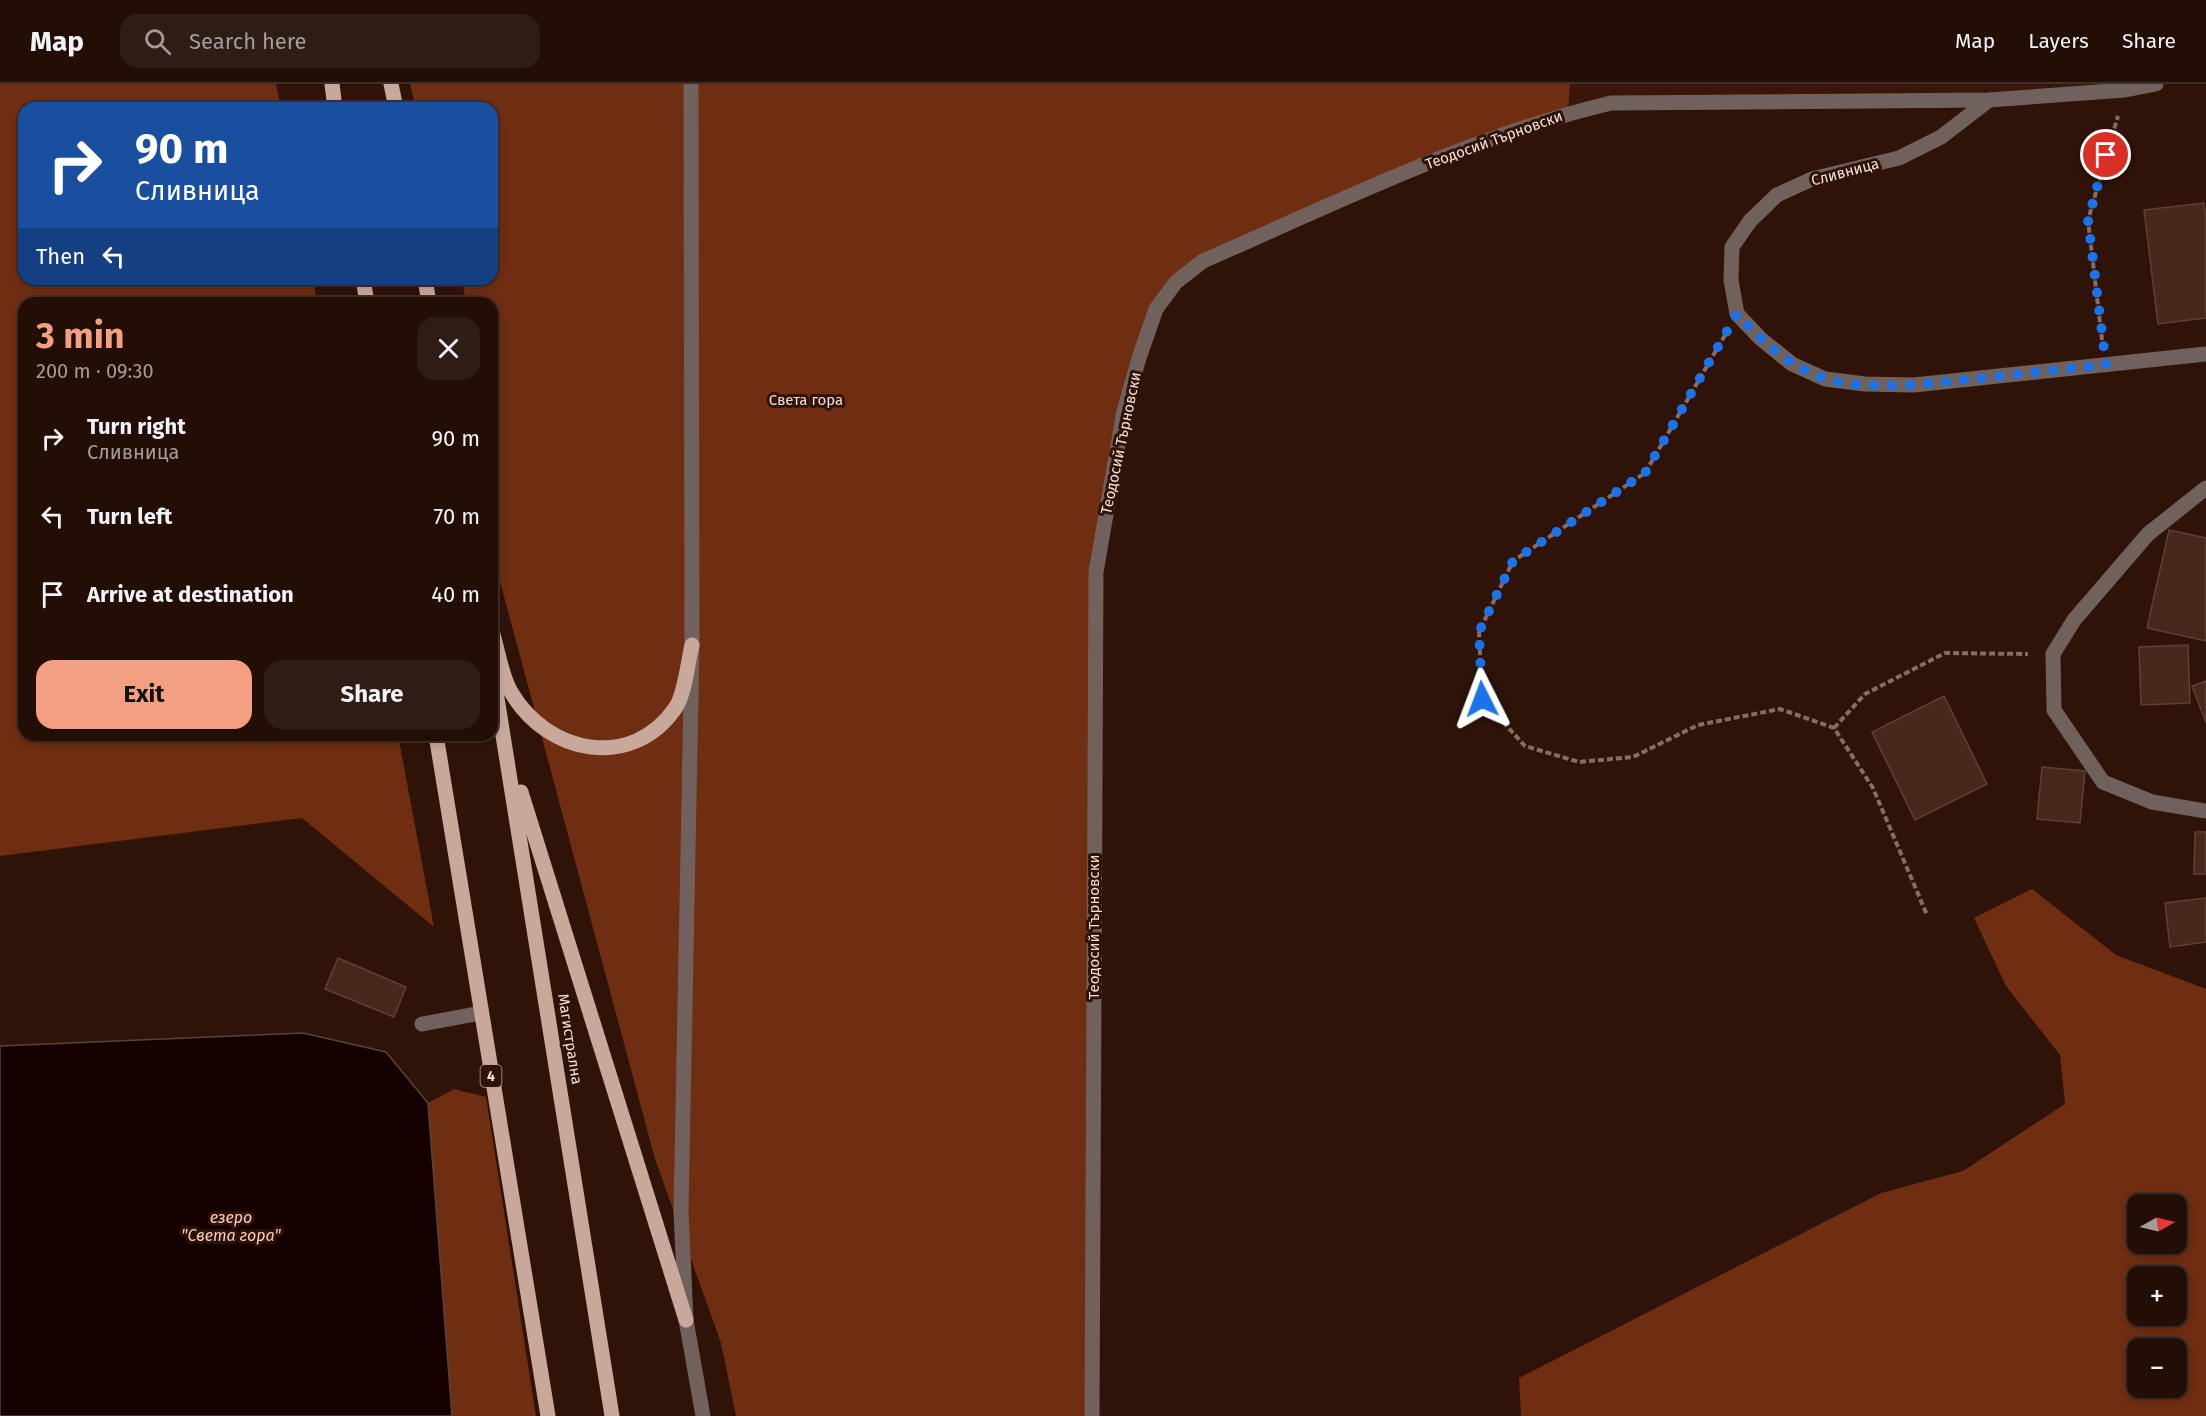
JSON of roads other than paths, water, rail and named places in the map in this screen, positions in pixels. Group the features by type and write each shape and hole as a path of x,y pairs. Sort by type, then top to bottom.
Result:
{"main road":[{"path":"332,84 334,102"},
{"path":"391,84 395,102"},
{"path":"498,651 510,691 535,724 564,741 594,748 628,745 661,727 678,704 692,645"},
{"name":"Магистрална","path":"498,701 612,1416"},
{"name":"4","path":"437,741 548,1416"},
{"path":"505,741 686,1320"}],"street":[{"path":"692,84 692,645 681,1235 686,1320 703,1416"},
{"name":"Теодосий Търновски","path":"1092,1416 1096,572 1124,411 1156,309 1176,282 1203,261 1445,155 1568,113 1611,103 1989,100 2125,90 2156,84"},
{"name":"Сливница","path":"1989,100 1941,137 1899,158 1812,178 1777,195 1750,221 1732,247 1731,280 1737,314 1761,339 1792,364 1826,379 1855,383 1914,385 2206,354"},
{"path":"2206,488 2148,534 2074,620 2053,654 2054,710 2103,782 2152,802 2206,812"},
{"path":"422,1024 481,1013"}],"water":[{"name":"езеро \"Света гора\"","path":"303,1033 386,1052 428,1103 452,1416 0,1416 0,1046"}],"park label":[{"name":"Света гора","path":"806,400"}]}
